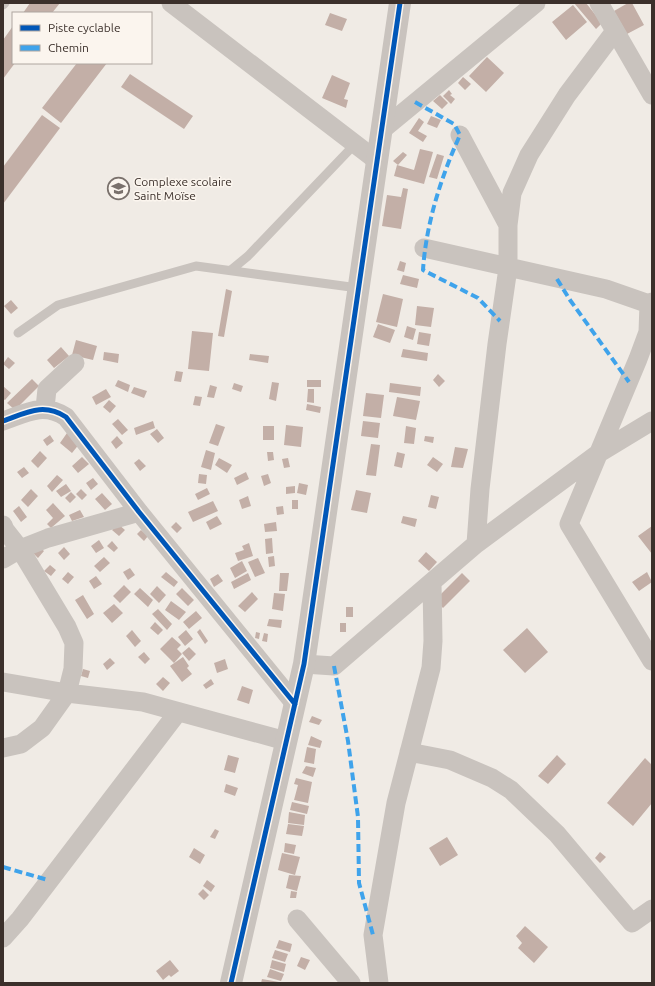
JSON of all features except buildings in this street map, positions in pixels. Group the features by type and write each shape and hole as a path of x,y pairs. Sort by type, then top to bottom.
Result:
{"street":[{"path":"171,3 356,143 376,160"},
{"path":"231,983 286,741 295,710 294,704 304,664 400,3"},
{"path":"382,130 536,3"},
{"path":"599,3 652,95"},
{"path":"476,544 480,489 496,344 508,268 508,225 512,193 529,155 567,95 615,31"},
{"path":"460,134 508,225"},
{"path":"424,248 606,289 651,303 648,332 569,524 652,662"},
{"path":"45,408 47,389 75,363"},
{"path":"3,421 45,408 56,410 66,417 294,704"},
{"path":"304,664 334,666 476,544 599,453 652,421"},
{"path":"3,559 20,549 48,538 140,512"},
{"path":"3,525 5,530 20,549 74,643 73,669 67,693 42,728 21,744 3,748"},
{"path":"379,983 373,935 396,803 431,668 433,641 432,583"},
{"path":"3,682 67,693 143,702 286,741"},
{"path":"3,938 178,712"},
{"path":"409,752 450,760 492,778 511,790 557,834 632,923 652,910"},
{"path":"297,919 351,983"}],"lane":[{"path":"231,270 248,256 356,143"},
{"path":"18,333 58,305 196,266 358,288"}],"marked path":[{"path":"415,102 454,124 460,135 441,184 431,218 427,235 423,270 478,298 500,321"},
{"path":"557,279 570,300 629,382"},
{"path":"334,666 348,741 358,817 359,883 373,935"},
{"path":"3,867 48,880"}],"cycle path":[{"path":"231,983 304,664 400,3"},
{"path":"3,421 34,410 50,410 66,417 139,512 295,704"}],"place":[{"name":"Complexe scolaire Saint Moïse","path":"119,188"}]}
